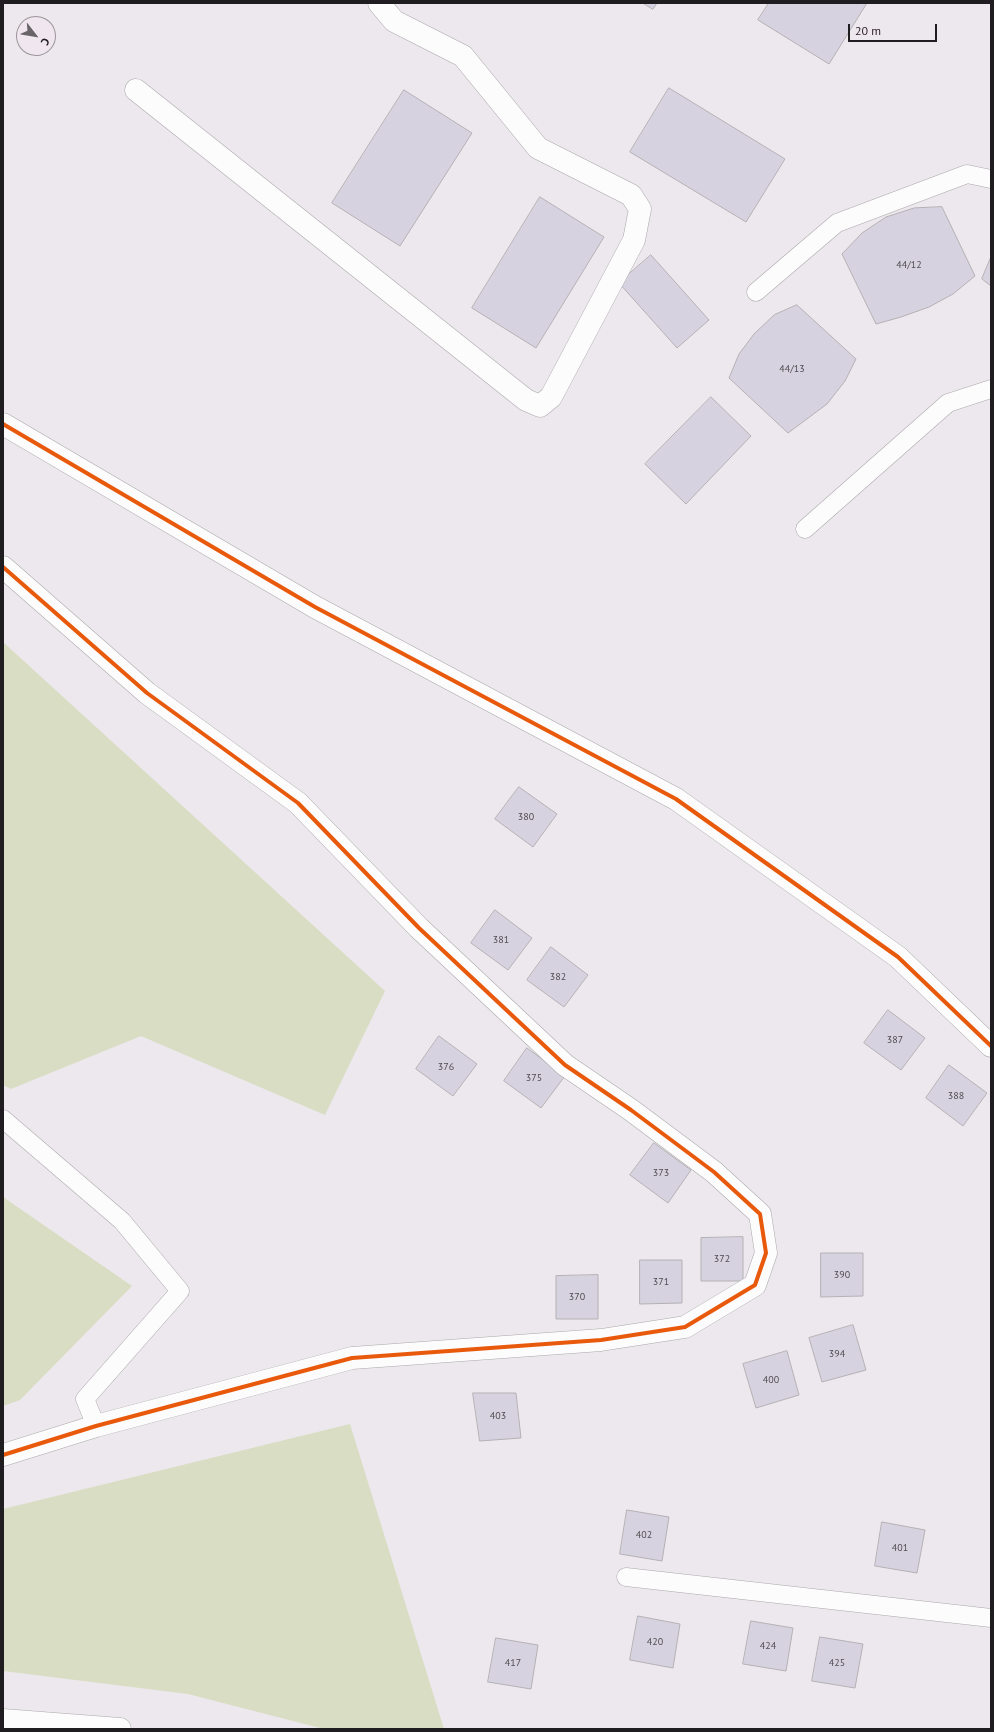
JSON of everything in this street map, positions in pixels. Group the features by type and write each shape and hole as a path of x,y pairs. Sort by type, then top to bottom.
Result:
{"street":[{"path":"136,90 526,400 540,406 551,398 634,240 640,209 631,195 538,148 463,56 394,21 379,3"},
{"path":"3,424 315,607 676,799 898,957 991,1046"},
{"path":"3,567 147,693 298,803 419,928 565,1065 631,1110 720,1178 760,1214 766,1253 756,1285 685,1327 601,1340 352,1358 96,1426 3,1456"},
{"path":"3,1720 120,1729"}],"lane":[{"path":"756,292 837,223 967,174 991,179"},
{"path":"805,529 948,403 991,389"},
{"path":"3,1119 122,1222 180,1291 85,1399 96,1426"},
{"path":"626,1577 991,1618"}],"green space":[{"path":"3,642 385,991 325,1115 141,1036 11,1089 3,1085"},
{"path":"3,1197 132,1286 20,1400 3,1406"},
{"path":"350,1424 444,1729 324,1729 188,1694 3,1671 3,1509"}],"building":[{"path":"643,3 657,3 653,9"},
{"path":"769,3 867,3 829,64 758,20"},
{"path":"669,88 785,159 746,222 630,152"},
{"path":"404,90 472,133 400,246 332,203"},
{"path":"540,197 604,237 536,348 472,308"},
{"path":"942,207 975,276 953,294 929,307 876,324 842,254 862,233 886,217 914,208"},
{"path":"651,255 709,320 677,348 619,283"},
{"path":"991,257 991,286 982,279"},
{"path":"797,305 856,359 845,381 827,404 788,433 729,378 739,354 754,334 774,315"},
{"path":"711,397 751,436 686,504 645,464"},
{"path":"519,787 557,814 533,847 495,819"},
{"path":"495,910 532,938 508,970 471,943"},
{"path":"551,947 588,975 564,1007 527,980"},
{"path":"888,1010 925,1038 901,1070 864,1043"},
{"path":"439,1036 477,1064 453,1096 416,1069"},
{"path":"527,1048 565,1076 541,1108 504,1081"},
{"path":"949,1065 987,1093 963,1126 926,1098"},
{"path":"654,1143 691,1170 668,1203 630,1175"},
{"path":"743,1237 743,1281 701,1281 701,1238"},
{"path":"821,1253 863,1253 863,1296 821,1297"},
{"path":"640,1260 682,1260 682,1303 640,1304"},
{"path":"598,1275 598,1319 556,1319 556,1276"},
{"path":"853,1325 866,1370 822,1382 809,1338"},
{"path":"787,1351 799,1395 756,1408 743,1364"},
{"path":"473,1393 516,1393 521,1438 480,1441"},
{"path":"627,1510 669,1517 662,1561 620,1554"},
{"path":"882,1522 925,1530 917,1573 875,1566"},
{"path":"638,1616 680,1624 673,1668 630,1660"},
{"path":"751,1621 793,1628 786,1671 743,1664"},
{"path":"820,1637 863,1644 855,1688 812,1681"},
{"path":"496,1638 538,1645 531,1689 488,1682"}],"cycle path":[{"path":"3,424 315,607 676,799 898,957 991,1046"},
{"path":"3,567 147,693 298,803 419,928 565,1065 631,1110 714,1172 760,1214 766,1253 755,1285 685,1327 601,1340 352,1358 96,1426 3,1455"}]}
